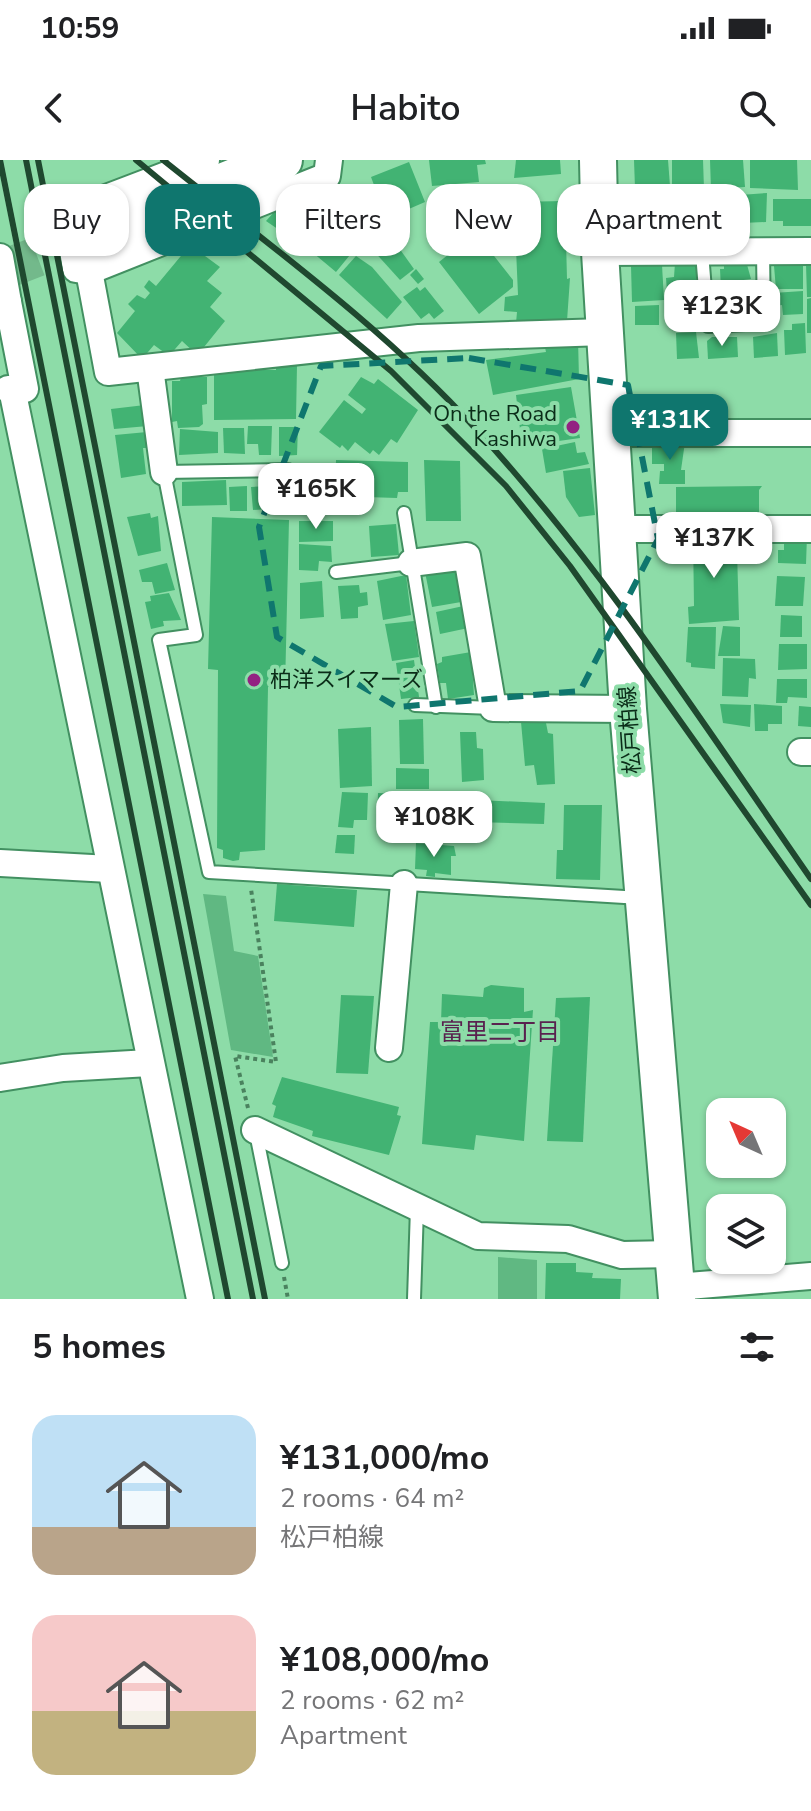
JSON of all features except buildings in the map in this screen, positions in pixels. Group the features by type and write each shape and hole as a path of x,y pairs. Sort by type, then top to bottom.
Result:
{"main road":[{"path":"129,234 282,160"},
{"name":"松戸柏線","path":"598,160 599,184"},
{"name":"松戸柏線","path":"600,256 641,898 676,1280"}],"street":[{"path":"129,189 206,160"},
{"path":"129,241 327,176 329,160"},
{"path":"750,252 811,251"},
{"path":"74,256 76,269 85,256"},
{"path":"86,256 108,372 419,338 605,332"},
{"path":"0,257 4,303 25,389 6,389 200,1299"},
{"path":"150,368 164,472"},
{"path":"613,433 811,433"},
{"path":"619,529 811,529"},
{"path":"411,563 467,556 493,708 628,709"},
{"path":"0,863 110,869"},
{"path":"389,1048 404,884"},
{"path":"0,1078 63,1068 149,1063"},
{"path":"255,1130 478,1236 568,1239 622,1255 676,1280 811,1276"}],"lane":[{"path":"702,256 708,326 764,323 763,252"},
{"path":"288,470 164,472 196,635 159,640 209,872 641,898"},
{"path":"404,513 436,707"},
{"path":"336,572 411,563"},
{"path":"415,705 493,708"},
{"path":"255,1130 282,1263"},
{"path":"414,1299 417,1208"}],"path":[{"path":"253,899 276,1062 235,1056 255,1130"}],"highlighted area":[{"path":"469,358 628,385 658,539 580,691 397,707 277,637 259,527 321,366"}],"green space":[{"path":"203,894 226,896 234,951 258,956 273,1057 231,1050"},
{"path":"498,1257 537,1260 537,1299 498,1299"}],"tunnel":[{"path":"0,271 39,256"}],"railway":[{"path":"0,160 228,1299"},
{"path":"26,160 253,1299"},
{"path":"38,160 265,1299"},
{"path":"136,160 391,371 506,486 570,566 811,905"},
{"path":"163,160 364,321 475,428 522,481 609,591 811,879"}],"place":[{"name":"On the Road Kashiwa","path":"573,427"},
{"name":"柏洋スイマーズ","path":"254,680"}],"district":[{"name":"富里二丁目","path":"500,1032"}]}
